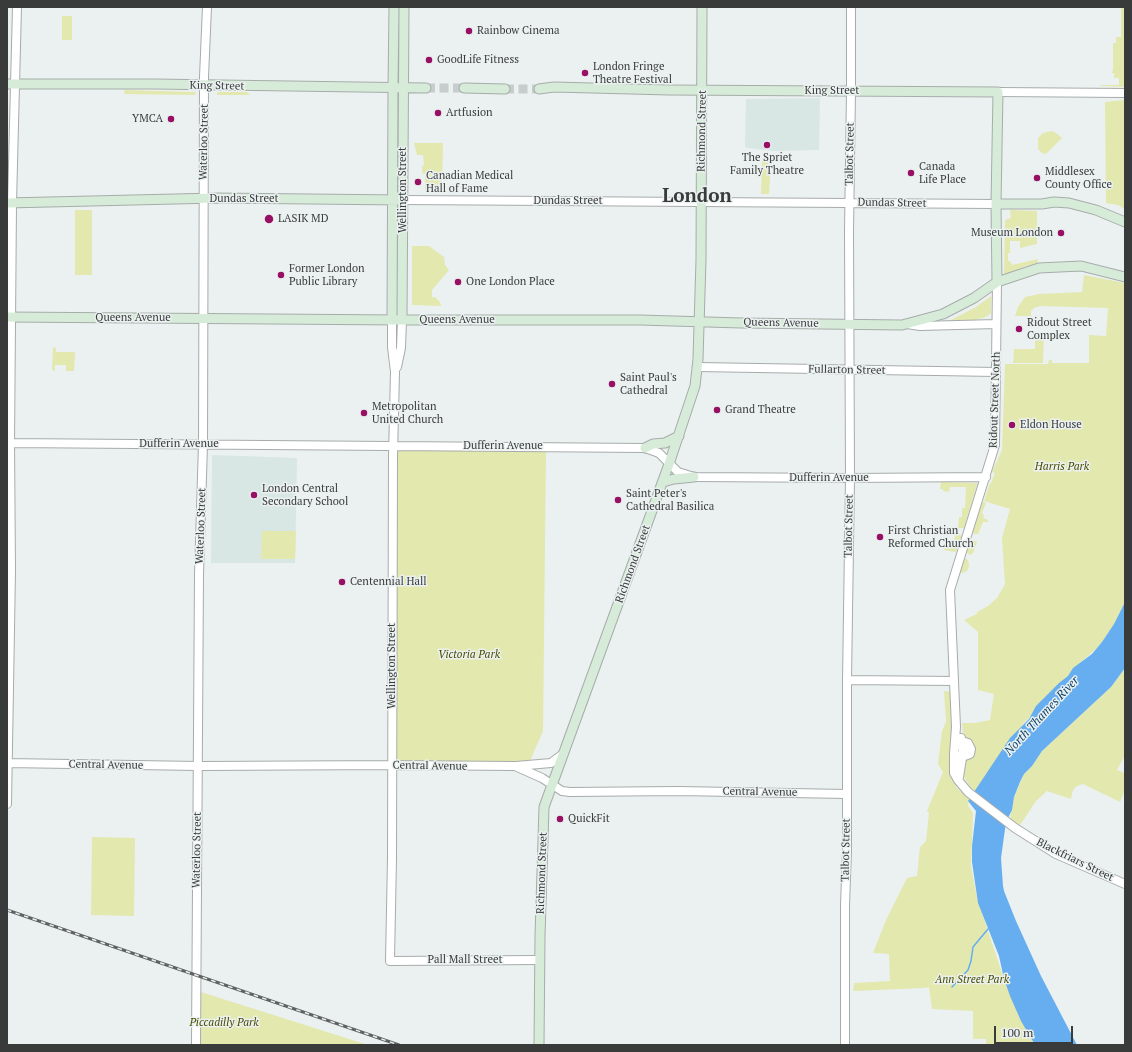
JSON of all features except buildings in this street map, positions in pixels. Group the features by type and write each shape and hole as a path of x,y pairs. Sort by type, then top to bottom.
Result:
{"main road":[{"name":"Wellington Street","path":"392,320 394,7"},
{"name":"Wellington Street","path":"402,320 402,88 404,7"},
{"name":"Richmond Street","path":"539,1045 539,960 543,812 663,482 695,386 698,367 702,7"},
{"name":"King Street","path":"11,84 426,88"},
{"name":"King Street","path":"539,89 554,87 702,90 998,92"},
{"path":"464,88 505,89"},
{"name":"Ridout Street North","path":"997,282 996,204 998,92"},
{"name":"Dundas Street","path":"10,202 204,199 403,200"},
{"name":"Dundas Street","path":"996,204 1042,204 1054,202 1070,203 1096,210 1125,222"},
{"name":"Queens Avenue","path":"9,317 640,320 906,324 943,314 974,298 997,282 1039,268 1081,266 1125,277"},
{"path":"645,448 653,444 665,443 679,436"},
{"path":"663,482 674,479 694,477"}],"street":[{"path":"7,804 11,570 9,317 11,84 17,7"},
{"name":"Waterloo Street","path":"196,1045 199,580 203,444 205,86 207,7"},
{"name":"Talbot Street","path":"845,1045 848,730 847,680 850,478 849,324 852,91 851,7"},
{"name":"King Street","path":"998,92 1125,93"},
{"name":"Dundas Street","path":"403,200 996,204"},
{"name":"Ridout Street North","path":"968,792 954,773 956,727 951,586 995,445 997,282"},
{"name":"Wellington Street","path":"390,960 392,858 393,445 395,372 392,347 392,320"},
{"name":"Wellington Street","path":"395,372 401,348 402,320"},
{"name":"Queens Avenue","path":"906,324 920,326 996,324"},
{"name":"Fullarton Street","path":"698,367 996,372"},
{"name":"Dufferin Avenue","path":"10,443 645,448 659,453 678,472 694,477 986,477"},
{"path":"847,680 954,681"},
{"name":"Ridout Street North","path":"956,727 962,741 968,743 971,749 968,755 962,757 959,773 960,782"},
{"path":"515,766 551,763 563,754"},
{"path":"954,754 962,757"},
{"name":"Central Avenue","path":"7,763 199,766 515,766 562,790 570,792 678,791 847,794"},
{"name":"Blackfriars Street","path":"968,792 1028,837 1056,854 1125,884"},
{"name":"Pall Mall Street","path":"390,960 539,960"}],"shaded area":[{"path":"820,98 819,150 773,151 745,147 746,99"},
{"name":"London Central Secondary School","path":"212,455 297,458 295,563 211,563"}],"green space":[{"path":"1121,7 1125,7 1125,87 1101,86 1100,85 1119,85 1119,78 1114,78 1114,73 1112,72 1113,43 1116,43 1116,37 1121,37"},
{"path":"62,16 72,16 72,40 62,40"},
{"path":"125,90 196,93 195,95 124,94"},
{"path":"217,92 247,92 250,95 217,95"},
{"path":"1125,100 1125,209 1118,205 1106,203 1105,102"},
{"path":"1052,131 1062,138 1047,153 1043,154 1038,149 1038,138 1043,133"},
{"path":"414,143 443,143 442,191 425,192 425,174 422,173 422,166 424,165 423,155 417,155"},
{"path":"771,158 769,194 761,194 762,159"},
{"path":"75,210 92,210 92,275 75,275"},
{"path":"1010,210 1037,211 1037,244 1020,248 1020,241 1010,241 1008,261 1010,261 1012,265 1038,259 1037,263 1004,275 1005,221 1011,218"},
{"path":"412,246 429,246 444,257 445,265 449,270 432,290 432,297 435,297 440,302 441,306 412,305"},
{"name":"Harris Park","path":"1084,275 1125,283 1125,602 1114,624 1102,642 1073,669 1069,676 1023,724 977,793 971,788 962,774 965,749 962,723 975,723 990,720 994,694 978,690 978,632 964,620 977,614 977,612 988,606 997,598 1005,584 1002,538 1010,509 984,501 995,473 992,472 1002,450 1005,364 1048,364 1049,360 1052,360 1052,363 1089,363 1089,335 1106,336 1108,308 1040,306 1031,311 1031,316 1015,316 1018,307 1025,297 1039,294 1082,292"},
{"path":"991,296 991,313 989,315 974,320 945,323 976,307"},
{"path":"1035,333 1044,333 1043,363 1013,363 1014,349 1035,349"},
{"path":"53,347 56,348 56,352 75,352 74,371 66,371 66,365 55,365 55,371 52,370"},
{"name":"Victoria Park","path":"398,450 546,452 543,731 530,761 399,761 394,753"},
{"path":"941,482 977,483 964,528 958,528 959,517 962,517 962,508 965,508 966,487 950,487 949,492 943,491 943,489 940,489"},
{"path":"983,502 986,503 982,513 984,515 983,518 988,520 988,522 983,522 978,534 974,534 973,532"},
{"path":"262,531 296,531 295,559 261,559"},
{"path":"956,533 962,536 956,552 944,550 944,544 953,545"},
{"path":"970,540 977,542 973,553 970,555 967,552"},
{"path":"965,558 968,560 969,566 967,571 962,573 960,572"},
{"path":"1125,668 1125,755 1117,770 1125,773 1125,790 1120,802 1083,784 1077,786 1073,790 1071,799 1047,791 1036,801 1020,825 1010,819 1014,797 1024,774 1032,766 1042,751 1111,687"},
{"name":"Ann Street Park","path":"944,691 951,692 953,780 957,788 969,799 968,806 973,813 971,865 977,898 1007,988 1034,1045 986,1045 986,1039 973,1039 973,1011 932,1009 929,987 853,991 854,983 890,981 889,954 873,953 886,920 907,878 917,876 920,847 926,841 929,813 927,811 943,772 938,764 942,731 946,722"},
{"path":"92,837 135,838 134,916 91,915"},
{"name":"Piccadilly Park","path":"201,992 368,1045 200,1045"}],"water":[{"name":"North Thames River","path":"1125,602 1125,668 1111,687 1042,751 1032,766 1024,774 1014,797 1012,810 1006,822 1001,858 1004,891 1041,976 1077,1045 1035,1045 1021,1021 1010,996 1004,979 999,956 978,903 972,862 972,846 976,811 968,801 1010,738 1029,719 1036,706 1068,676 1073,668 1092,654 1102,642 1114,624"}],"waterway":[{"path":"952,987 968,970 973,947 988,929"}],"tunnel":[{"path":"426,88 464,88"},
{"path":"505,89 539,89"}],"railway":[{"path":"7,910 399,1045"}],"place":[{"name":"Rainbow Cinema","path":"469,31"},
{"name":"GoodLife Fitness","path":"429,60"},
{"name":"London Fringe Theatre Festival","path":"585,73"},
{"name":"Artfusion","path":"438,113"},
{"name":"YMCA","path":"171,119"},
{"name":"The Spriet Family Theatre","path":"767,145"},
{"name":"Canada Life Place","path":"911,173"},
{"name":"Middlesex County Office","path":"1037,178"},
{"name":"Canadian Medical Hall of Fame","path":"418,182"},
{"name":"LASIK MD","path":"269,219"},
{"name":"Museum London","path":"1061,233"},
{"name":"Former London Public Library","path":"281,275"},
{"name":"One London Place","path":"458,282"},
{"name":"Ridout Street Complex","path":"1019,329"},
{"name":"Saint Paul's Cathedral","path":"612,384"},
{"name":"Grand Theatre","path":"717,410"},
{"name":"Metropolitan United Church","path":"364,413"},
{"name":"Eldon House","path":"1012,425"},
{"name":"London Central Secondary School","path":"254,495"},
{"name":"Saint Peter's Cathedral Basilica","path":"618,500"},
{"name":"First Christian Reformed Church","path":"880,537"},
{"name":"Centennial Hall","path":"342,582"},
{"name":"QuickFit","path":"560,819"}],"district":[{"name":"London","path":"697,197"}]}
